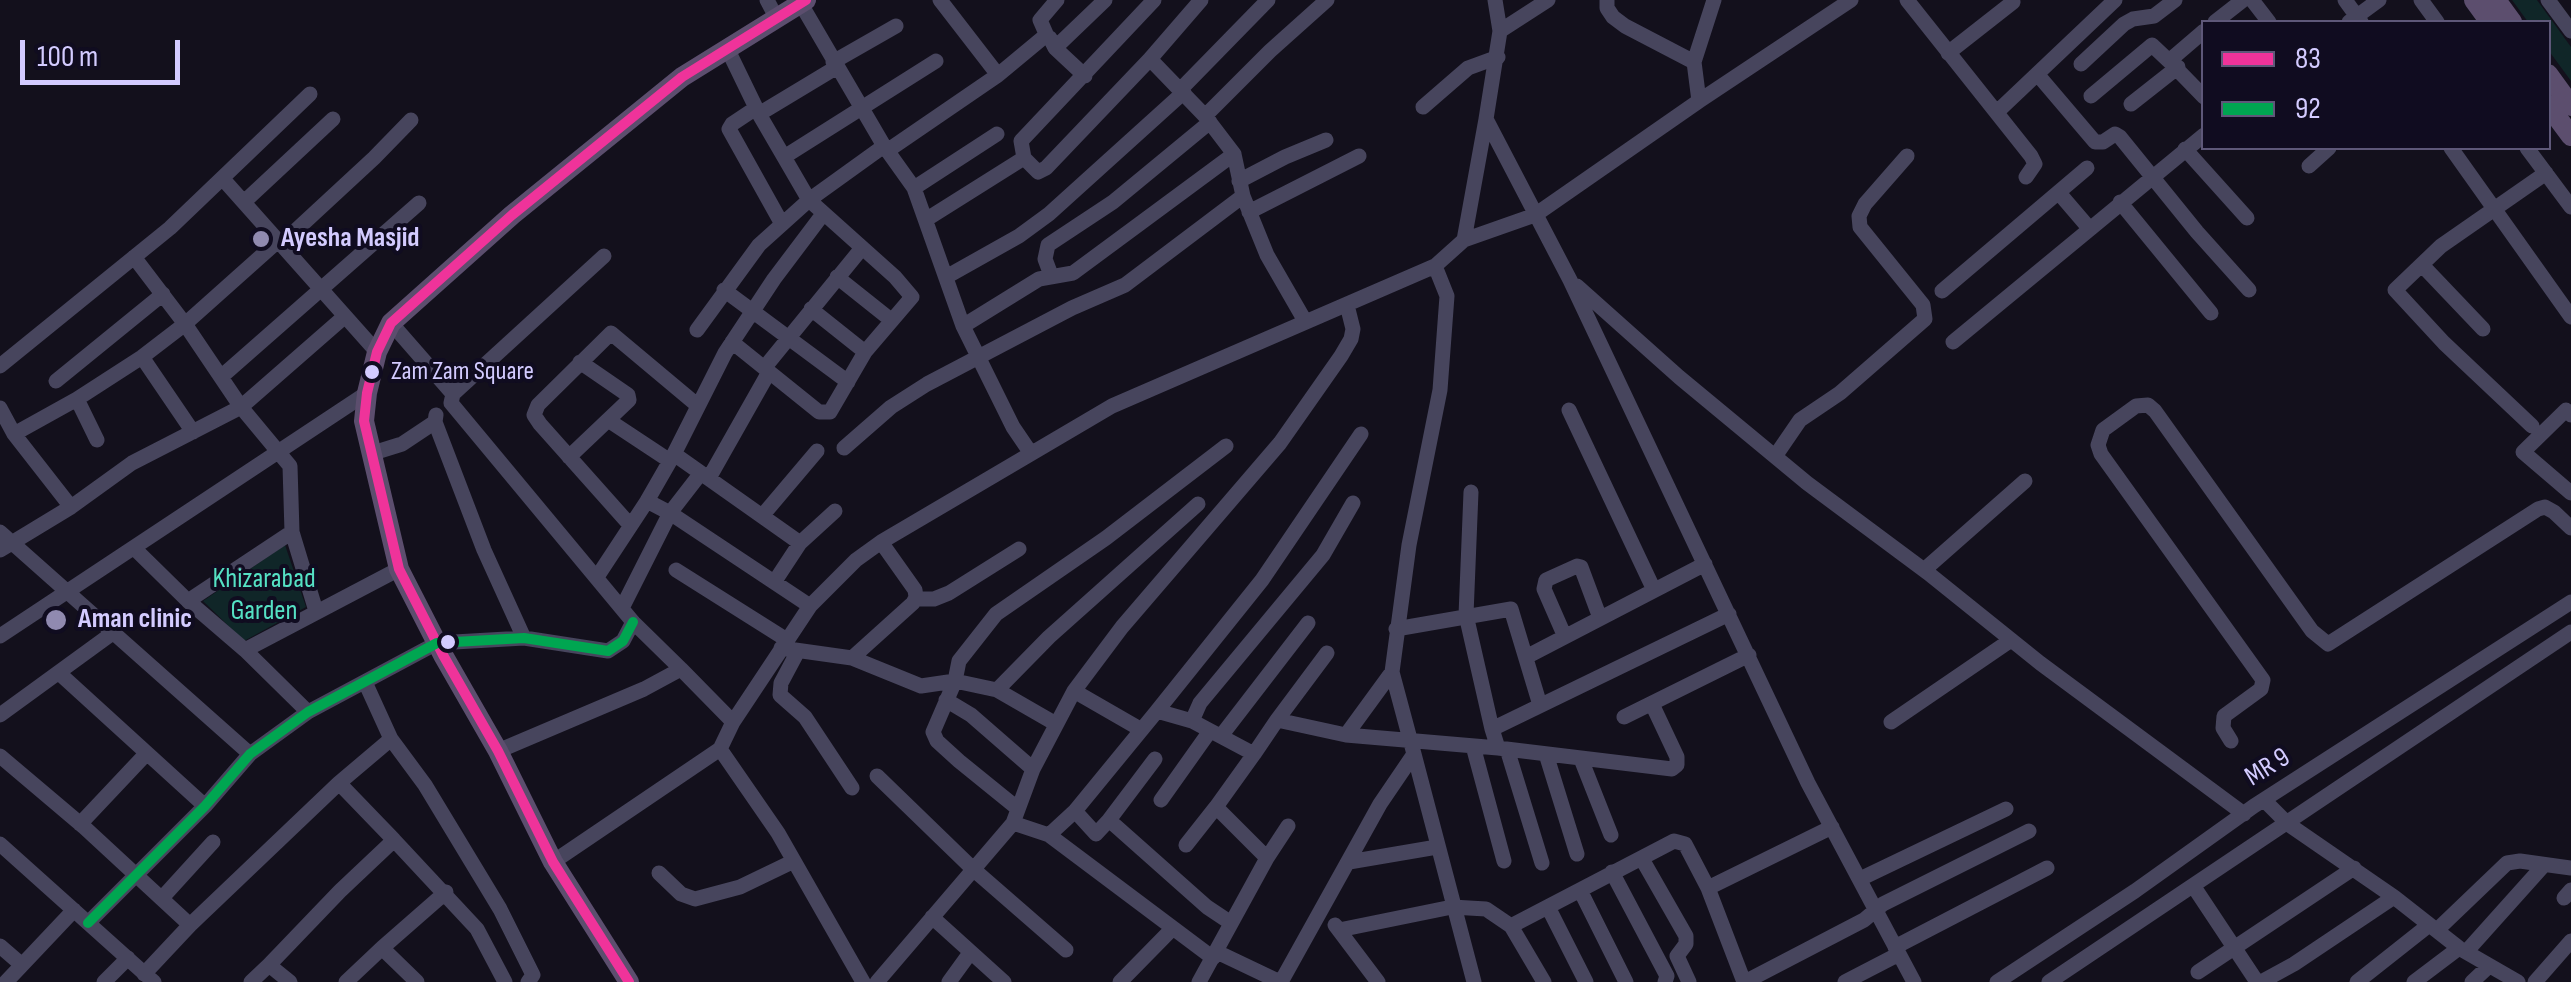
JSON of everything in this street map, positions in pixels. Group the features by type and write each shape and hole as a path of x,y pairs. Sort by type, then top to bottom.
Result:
{"main road":[{"path":"629,982 553,862 399,569 364,421 367,392 377,352 391,323 512,215 682,77 726,48 772,9 803,2"},
{"path":"2551,78 2571,106"},
{"path":"2551,108 2571,136"}],"street":[{"path":"940,0 998,75"},
{"path":"1057,0 1040,20 1051,42 1085,76"},
{"path":"697,330 759,245 808,200 1051,42 1105,0"},
{"path":"1154,0 1022,140 1024,158 1038,172 1150,59 1201,0"},
{"path":"946,277 1049,214 1182,90 1268,0"},
{"path":"1050,275 1045,259 1048,245 1114,202 1208,119 1270,51 1328,0"},
{"path":"1464,240 1498,56 1500,32 1495,0"},
{"path":"1500,32 1548,0"},
{"path":"1608,0 1607,8 1625,26 1694,62"},
{"path":"1699,100 1694,62 1714,0"},
{"path":"553,862 720,749 733,722 788,647 810,606 856,560 881,542 1112,406 1435,266 1464,240 1535,215 1850,0"},
{"path":"1907,0 2035,160 2026,177"},
{"path":"1998,112 2116,0"},
{"path":"2081,64 2124,24 2154,16 2175,0"},
{"path":"2218,20 2243,0"},
{"path":"2252,0 2267,20"},
{"path":"2357,20 2379,0"},
{"path":"2420,0 2435,20"},
{"path":"2548,0 2571,32"},
{"path":"803,2 835,65 914,188 977,356 1030,452"},
{"path":"1948,53 2012,2"},
{"path":"782,224 729,129 896,26"},
{"path":"2130,104 2201,34"},
{"path":"2091,96 2152,45 2201,94"},
{"path":"726,48 808,200 912,297 865,352 832,410 819,412 732,342"},
{"path":"1423,107 1457,76 1498,56"},
{"path":"1150,59 1208,119 1234,154 1241,188 1268,255 1305,321"},
{"path":"784,156 936,61"},
{"path":"2038,74 2094,142 2118,135 2249,290"},
{"path":"1,363 134,257 310,94"},
{"path":"244,202 333,119"},
{"path":"1486,119 1570,280 1801,769 1914,982"},
{"path":"8,432 78,399 185,324 374,158 411,120"},
{"path":"914,188 997,134"},
{"path":"1954,342 2201,137"},
{"path":"844,448 891,407 977,356 1125,285 1284,156 1326,140"},
{"path":"2185,150 2247,218"},
{"path":"2309,166 2327,150"},
{"path":"2452,150 2571,316"},
{"path":"2529,150 2546,173 2565,189 2571,208"},
{"path":"964,326 1039,278 1073,273 1234,154"},
{"path":"1250,212 1359,156"},
{"path":"1776,455 1800,420 1840,392 1925,319 1923,304 1860,227 1865,204 1907,156"},
{"path":"927,220 1024,158"},
{"path":"1942,290 2087,168"},
{"path":"2532,426 2444,343 2395,290 2441,246 2546,173"},
{"path":"2565,189 2571,177"},
{"path":"223,178 377,352"},
{"path":"2060,193 2089,228"},
{"path":"2120,202 2211,314"},
{"path":"221,377 419,203"},
{"path":"597,577 672,458 732,342 824,214"},
{"path":"622,608 670,513 705,475 788,338 862,248"},
{"path":"524,638 484,550 434,416 604,256"},
{"path":"134,257 164,294 240,407 290,466 292,532 316,611"},
{"path":"2422,264 2484,329"},
{"path":"1435,266 1447,296 1440,390 1425,456 1392,672 1474,982"},
{"path":"837,278 892,320"},
{"path":"1570,280 1808,484 2244,814"},
{"path":"724,290 848,382"},
{"path":"56,381 164,294"},
{"path":"877,982 1015,816 1033,770 1074,691 1134,614 1280,443 1341,356 1353,329 1347,305"},
{"path":"811,309 865,352"},
{"path":"250,754 114,632 4,541 71,507 132,463 240,407 344,316"},
{"path":"391,323 633,622 733,722"},
{"path":"630,526 534,415 538,405 604,338 614,334 698,406"},
{"path":"142,357 193,432"},
{"path":"569,457 630,397 580,362"},
{"path":"0,636 367,392"},
{"path":"78,399 97,440"},
{"path":"2230,741 2223,728 2224,716 2261,689 2262,680 2101,454 2098,445 2103,430 2136,406 2148,405 2156,411 2312,632 2328,644 2538,508 2546,507 2571,528"},
{"path":"0,408 8,432 71,507"},
{"path":"1568,410 1654,590"},
{"path":"2571,415 2566,410 2522,452 2571,493"},
{"path":"608,420 705,475 800,543"},
{"path":"370,454 402,444 434,422"},
{"path":"1049,835 1074,811 1262,580 1362,434"},
{"path":"1226,446 1106,538 996,614 958,661 955,681 933,732 937,741 1015,816 1080,856 1172,928 1215,955 1280,982 1413,748"},
{"path":"762,516 816,451"},
{"path":"1924,570 2025,481"},
{"path":"1179,482 1213,522"},
{"path":"1471,492 1466,615 1492,729 1542,863"},
{"path":"646,501 810,606"},
{"path":"1192,721 1200,703 1324,555 1353,503"},
{"path":"997,690 1048,637 1198,504"},
{"path":"774,582 800,543 835,512"},
{"path":"188,601 292,532"},
{"path":"852,658 914,599 916,590 881,542"},
{"path":"135,549 308,712"},
{"path":"914,599 934,599 949,593 1019,549"},
{"path":"1526,657 1705,564"},
{"path":"1565,637 1544,589 1546,580 1581,567 1600,618"},
{"path":"245,650 399,569"},
{"path":"676,570 788,647 852,658 921,686 955,681 997,690 1056,724"},
{"name":"MR 9","path":"1997,982 2264,800 2571,602"},
{"path":"1396,629 1511,609 1540,705"},
{"path":"1492,729 1729,614"},
{"path":"88,923 205,806 250,754 308,712 437,643 524,638 608,650 623,642 633,622"},
{"path":"1161,800 1308,623"},
{"path":"0,716 114,632"},
{"name":"MR 9","path":"2048,982 2571,632"},
{"path":"1891,722 2011,640"},
{"path":"788,647 780,695 805,717 852,788"},
{"path":"1186,844 1327,653"},
{"path":"1624,717 1749,655"},
{"path":"498,751 644,689 680,669"},
{"path":"1346,735 1392,672"},
{"path":"59,673 205,806"},
{"path":"364,682 392,739 500,909 533,975 528,982"},
{"path":"1074,691 1140,729"},
{"path":"946,700 971,715 1033,770"},
{"path":"1277,720 1413,748 1473,746 1672,769 1677,765 1677,757 1652,704"},
{"path":"1157,711 1192,721 1254,754"},
{"path":"0,844 149,978 190,925 339,783 392,739"},
{"path":"1473,746 1504,861"},
{"path":"720,749 794,862 863,982"},
{"path":"80,824 146,754"},
{"path":"1546,754 1577,854"},
{"path":"0,756 190,925"},
{"path":"1080,856 1155,759"},
{"path":"1581,759 1612,835"},
{"path":"876,776 973,869 1066,950"},
{"path":"339,783 477,929 505,982"},
{"path":"2264,800 2288,824 2394,896 2463,950 2518,982"},
{"path":"1216,807 1268,858"},
{"path":"1860,879 2006,809"},
{"path":"1074,811 1096,834"},
{"path":"1109,820 1207,907 1231,923"},
{"path":"1199,982 1288,826"},
{"path":"1708,888 1832,827"},
{"path":"1511,926 1674,841 1681,842 1708,888 1744,982 2029,831"},
{"path":"251,982 394,840"},
{"path":"162,898 213,842"},
{"path":"1349,862 1437,847"},
{"path":"1642,859 1686,936 1686,944 1677,956 1689,982"},
{"path":"2357,982 2433,928 2507,863 2520,861 2571,868"},
{"path":"659,873 681,894 695,899 740,887 794,862"},
{"path":"2414,982 2463,950 2544,866"},
{"path":"1845,982 2047,868"},
{"path":"2198,972 2354,868"},
{"path":"1612,872 1666,976 1665,982"},
{"path":"2194,887 2259,982 2294,964 2394,896"},
{"path":"1580,890 1626,982"},
{"path":"346,982 446,892"},
{"path":"1548,907 1586,982"},
{"path":"1339,930 1452,908 1486,909 1511,926 1544,982"},
{"path":"6,982 74,910"},
{"path":"1324,910 1378,982"},
{"path":"932,917 1004,982"},
{"path":"1120,982 1172,928"},
{"path":"2534,982 2571,941"},
{"path":"0,946 22,965"},
{"path":"382,948 417,982"},
{"path":"949,982 970,953"},
{"path":"104,982 128,958"},
{"path":"269,965 290,982"},
{"path":"2472,982 2489,966"}],"green space":[{"path":"2512,0 2537,0 2571,47 2571,81 2551,54 2551,20 2527,20"},
{"name":"Khizarabad Garden","path":"285,545 306,607 244,641 203,601"}],"transit line":[{"name":"83","path":"629,982 553,862 399,569 364,421 367,393 377,352 391,323 512,215 682,77 806,0"},
{"name":"92","path":"88,923 205,806 250,754 308,712 437,643 524,638 608,651 623,641 633,622"}],"place":[{"name":"Ayesha Masjid","path":"261,239"},
{"name":"Zam Zam Square","path":"372,372"},
{"name":"Aman clinic","path":"56,620"}]}
